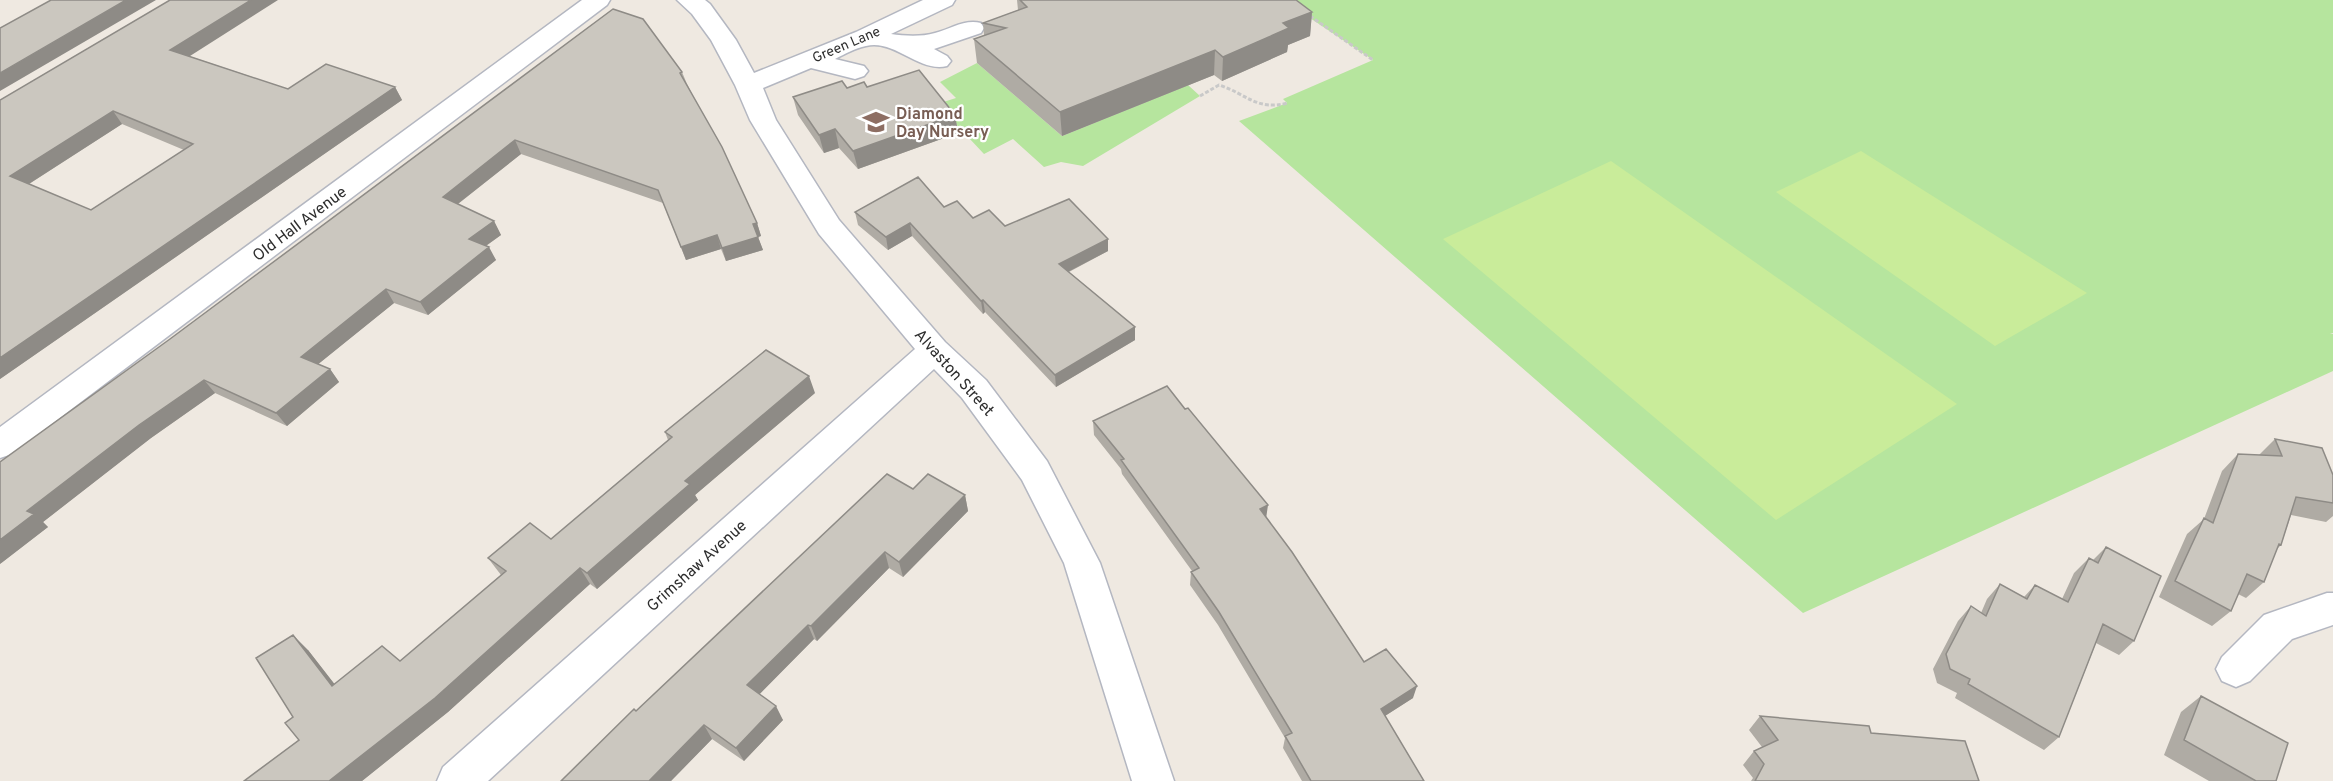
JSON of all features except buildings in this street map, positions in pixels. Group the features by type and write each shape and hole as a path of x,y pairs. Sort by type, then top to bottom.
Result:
{"street":[{"name":"Old Hall Avenue","path":"0,445 598,0"},
{"name":"Alvaston Street","path":"689,0 701,9 712,24 748,85 763,120 829,227 934,350 974,389 1035,471 1082,563 1153,781"},
{"name":"Green Lane","path":"748,85 865,37 900,34 943,0"},
{"path":"900,34 937,41 972,28"},
{"path":"900,34 938,61"},
{"path":"808,60 855,71"},
{"name":"Grimshaw Avenue","path":"458,781 934,350"},
{"path":"2236,669 2278,627 2333,609"}],"path":[{"path":"1305,13 1373,60"},
{"path":"1200,96 1219,85 1233,88 1248,101 1264,106 1288,103"}],"green space":[{"path":"1283,0 2333,0 2333,333 2330,333 2333,334 2333,371 1803,613 1239,121 1287,103 1283,99 1373,60"},
{"path":"977,63 1062,136 1188,85 1200,96 1083,166 1061,162 1044,167 1013,139 984,154 937,104 956,98 940,82"},
{"path":"1861,151 2087,293 1995,346 1776,192"},
{"path":"1611,161 1957,404 1776,520 1443,239"}],"place":[{"name":"Diamond Day Nursery","path":"876,122"}]}
